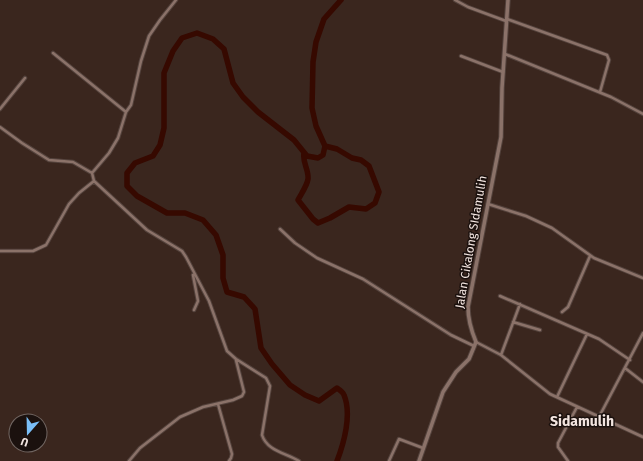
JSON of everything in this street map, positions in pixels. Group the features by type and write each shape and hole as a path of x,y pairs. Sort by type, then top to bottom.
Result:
{"street":[{"path":"92,173 109,153 118,138 126,112 131,105 147,41 152,30 176,0"},
{"path":"455,0 468,7 607,55 609,60 600,92"},
{"name":"Jalan Cikalong SIdamulih","path":"476,342 468,316 468,307 501,136 508,0"},
{"path":"53,53 126,112"},
{"path":"505,54 600,92 643,114"},
{"path":"461,56 504,72"},
{"path":"0,109 24,78"},
{"path":"0,127 49,160 73,162 92,173 94,180 147,230 182,251 209,301 227,351 236,360 266,378 270,386 262,435 264,440 271,448 299,461"},
{"path":"0,251 33,250 46,245 69,204 94,180"},
{"path":"488,204 526,216 552,228 590,256 631,275 643,278"},
{"path":"280,229 295,244 317,258 363,279 450,335 474,346"},
{"path":"562,312 568,307 590,256"},
{"path":"190,265 195,281 198,301 194,310"},
{"path":"500,296 604,342 630,360"},
{"path":"501,355 520,304"},
{"path":"513,322 540,330"},
{"path":"599,417 643,333"},
{"path":"557,397 587,334"},
{"path":"419,461 443,392 456,372 469,359 476,342 501,355 550,394 643,437"},
{"path":"129,461 140,448 180,417 203,407 233,400 243,395 236,360"},
{"path":"625,368 643,382"},
{"path":"218,404 232,454 229,461"},
{"path":"568,461 558,446 558,443 577,407"},
{"path":"389,461 399,439 424,448"}],"waterway":[{"path":"337,461 342,446 347,419 346,403 343,393 337,388 319,401 305,395 290,385 272,364 261,348 255,309 244,297 227,292 223,278 223,255 216,235 203,220 185,213 167,213 137,196 127,186 127,173 135,163 153,156 160,145 164,128 164,73 173,51 182,38 197,33 213,39 224,49 233,83 243,97 258,112 294,140 307,156 318,158 323,155 325,146 316,126 312,108 313,62 316,42 324,19 341,0"},
{"path":"304,153 308,179 298,200 318,223 349,207 366,209 375,203 379,192 369,166 361,160 352,158 337,149 325,146"}],"district":[{"name":"Sidamulih","path":"582,421"}]}
